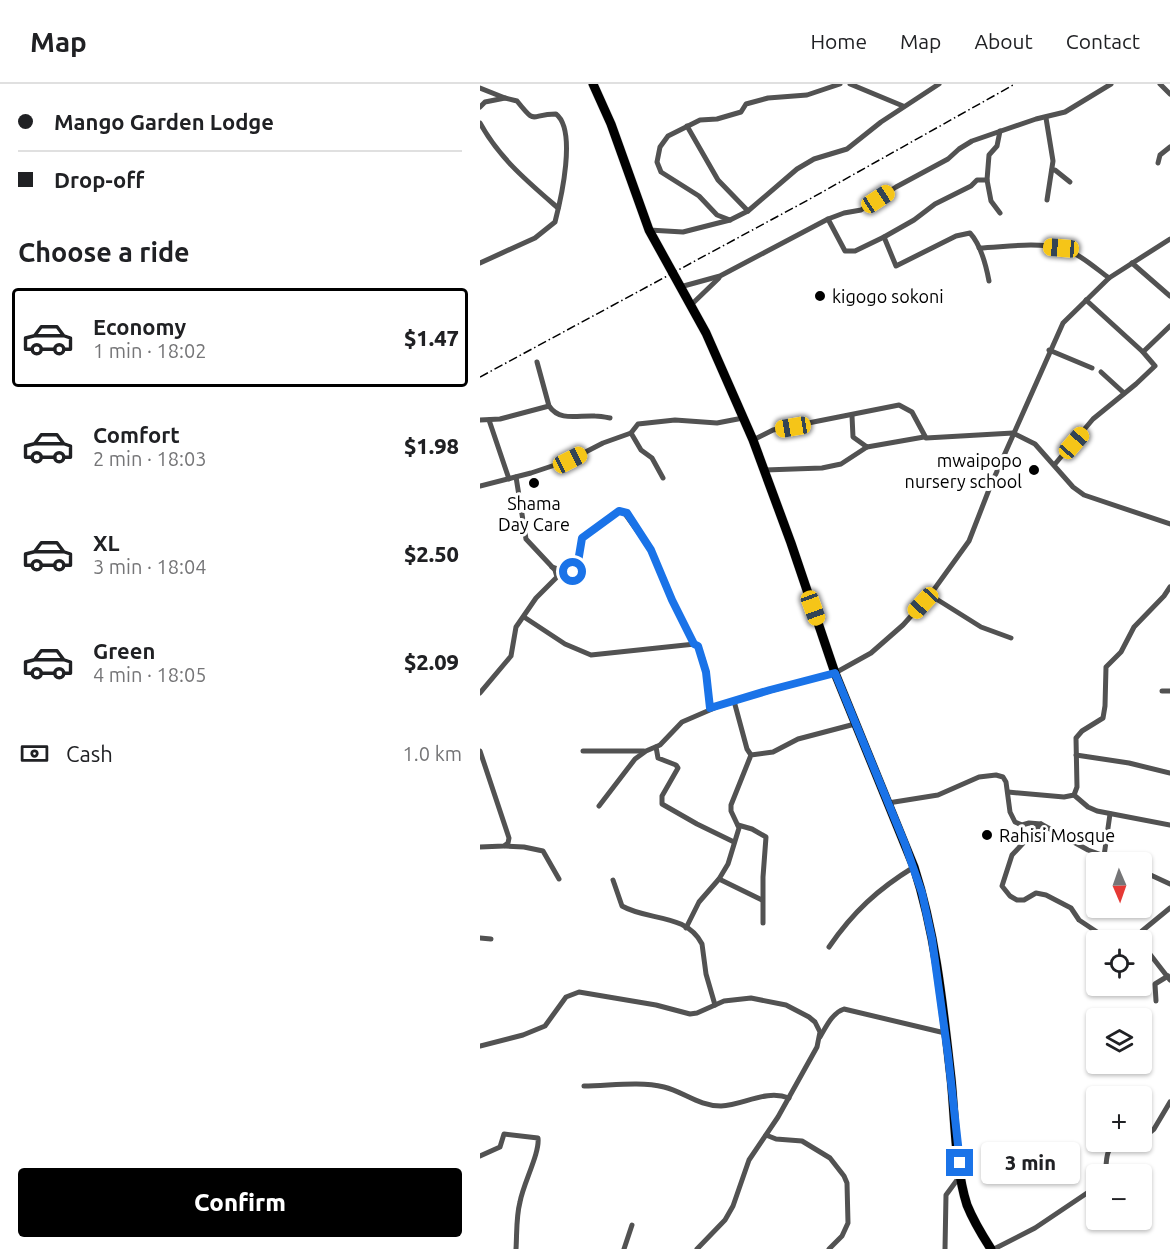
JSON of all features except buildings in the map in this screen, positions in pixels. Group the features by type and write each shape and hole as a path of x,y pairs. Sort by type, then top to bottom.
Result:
{"main road":[{"path":"593,84 611,124 649,230 706,333 753,440 835,673 914,867 932,939 963,1190 970,1212 992,1249"}],"street":[{"path":"730,220 717,215 699,196 661,172 658,167 660,147 668,136 700,120 717,119 741,112 746,104 768,98 807,95 840,84"},
{"path":"850,84 903,106"},
{"path":"649,230 683,232 730,220 748,211 797,169 814,159 848,149 903,106 939,84"},
{"path":"680,287 720,276 828,219 861,210 896,187 948,159 972,141 1065,112 1111,84"},
{"path":"1160,84 1170,94"},
{"path":"480,88 517,101 527,115 532,117 556,114 561,118 566,135 566,155 555,222 535,238 480,263"},
{"path":"480,107 485,102 505,98"},
{"path":"1046,118 1053,151 1047,200"},
{"path":"480,123 506,161 522,178 558,208"},
{"path":"687,126 718,180 748,211"},
{"path":"1000,131 997,146 989,155 987,180 991,201 1000,213"},
{"path":"1158,163 1160,155 1170,147"},
{"path":"1052,170 1070,182"},
{"path":"828,219 845,251 855,251 919,217 935,204 971,186 977,180 987,180"},
{"path":"884,237 896,266 956,236 972,234 979,248 989,281"},
{"path":"599,806 635,759 656,747 682,722 710,708 835,673 859,661 883,644 930,596 969,541 1013,433 1063,323 1109,278 1170,239"},
{"path":"979,248 1012,246 1061,248 1077,255 1109,278"},
{"path":"1132,263 1170,296"},
{"path":"691,305 720,276"},
{"path":"1055,464 1093,419 1155,366 1143,352 1086,300"},
{"path":"1143,352 1170,326"},
{"path":"1049,350 1092,368"},
{"path":"537,362 549,406 555,412 567,417 610,418"},
{"path":"1101,372 1124,393"},
{"path":"753,440 773,430 899,405 906,407 917,419 924,437"},
{"path":"480,420 549,406"},
{"path":"852,416 853,437 867,447"},
{"path":"480,486 570,460 603,443 631,433 638,424 648,421 717,423 743,418"},
{"path":"489,420 509,479"},
{"path":"631,433 641,450 652,458 663,478"},
{"path":"765,470 822,468 841,464 867,447 924,437 933,439 1013,433 1035,444 1073,487 1084,495 1170,524"},
{"path":"480,693 511,656 516,627 536,598 555,580 557,573 526,539 516,477"},
{"path":"552,567 573,572 577,568 582,538 619,511 623,511 651,550 672,600 694,644 698,646 704,665 710,708"},
{"path":"1074,795 1077,787 1076,738 1082,731 1099,722 1105,713 1106,667 1121,652 1134,627 1170,587"},
{"path":"930,596 981,627 1011,638"},
{"path":"524,617 577,650 591,655 694,644"},
{"path":"1162,691 1170,691"},
{"path":"734,701 747,749 751,755"},
{"path":"751,755 773,752 798,739 855,724"},
{"path":"656,747 658,758 678,768 662,796 662,804 734,842"},
{"path":"480,751 509,833 508,843 504,846"},
{"path":"583,752 646,751"},
{"path":"686,928 699,902 728,864 738,825 731,811 731,805 751,755"},
{"path":"1076,755 1170,772"},
{"path":"888,803 948,792 986,775 996,775 1003,777 1012,818 1015,822 1041,824 1093,852"},
{"path":"1008,792 1064,797 1074,795"},
{"path":"1074,795 1088,807 1110,814 1170,825"},
{"path":"1105,852 1110,814"},
{"path":"1041,824 1012,855 1002,884 1003,889 1010,897 1017,900 1024,900 1036,893 1051,897 1071,908 1078,920 1094,930"},
{"path":"738,825 752,829 766,837 762,900 764,923"},
{"path":"480,847 524,847 543,851 559,879"},
{"path":"829,947 862,905 888,882 914,867"},
{"path":"1152,876 1170,884"},
{"path":"718,879 762,900"},
{"path":"613,880 622,906 670,919 699,938 702,944 707,980 715,1005"},
{"path":"1143,930 1170,908"},
{"path":"480,938 491,939"},
{"path":"1152,956 1169,978 1155,984 1156,1001"},
{"path":"480,1046 522,1035 545,1026 566,997 579,992 656,1005 683,1014 697,1013 734,999 751,998 786,1005 809,1017 818,1028 820,1037"},
{"path":"697,1249 725,1220 749,1160 789,1098 817,1047 820,1037 838,1011 844,1009 945,1033"},
{"path":"584,1086 662,1086 705,1105 719,1106 742,1103 765,1095 781,1095 789,1098"},
{"path":"1152,1131 1170,1102"},
{"path":"480,1156 500,1147 504,1134 538,1138 538,1148 520,1199 516,1249"},
{"path":"766,1135 776,1139 802,1141 830,1158 844,1176 847,1183 848,1223 842,1236 828,1249"},
{"path":"945,1249 946,1196 949,1188 961,1175"},
{"path":"992,1249 1035,1228 1086,1194"},
{"path":"624,1249 632,1225"}],"railway":[{"path":"480,377 808,200 1015,84"}],"place":[{"name":"kigogo sokoni","path":"820,296"},
{"name":"mwaipopo nursery school","path":"1034,470"},
{"name":"Shama Day Care","path":"534,483"},
{"name":"Rahisi Mosque","path":"987,835"}],"route":[{"path":"573,572 577,568 582,538 619,511 627,513 651,550 672,600 694,644 698,646 706,672 710,708 835,673 914,867 927,912 948,1055 960,1163"}]}
